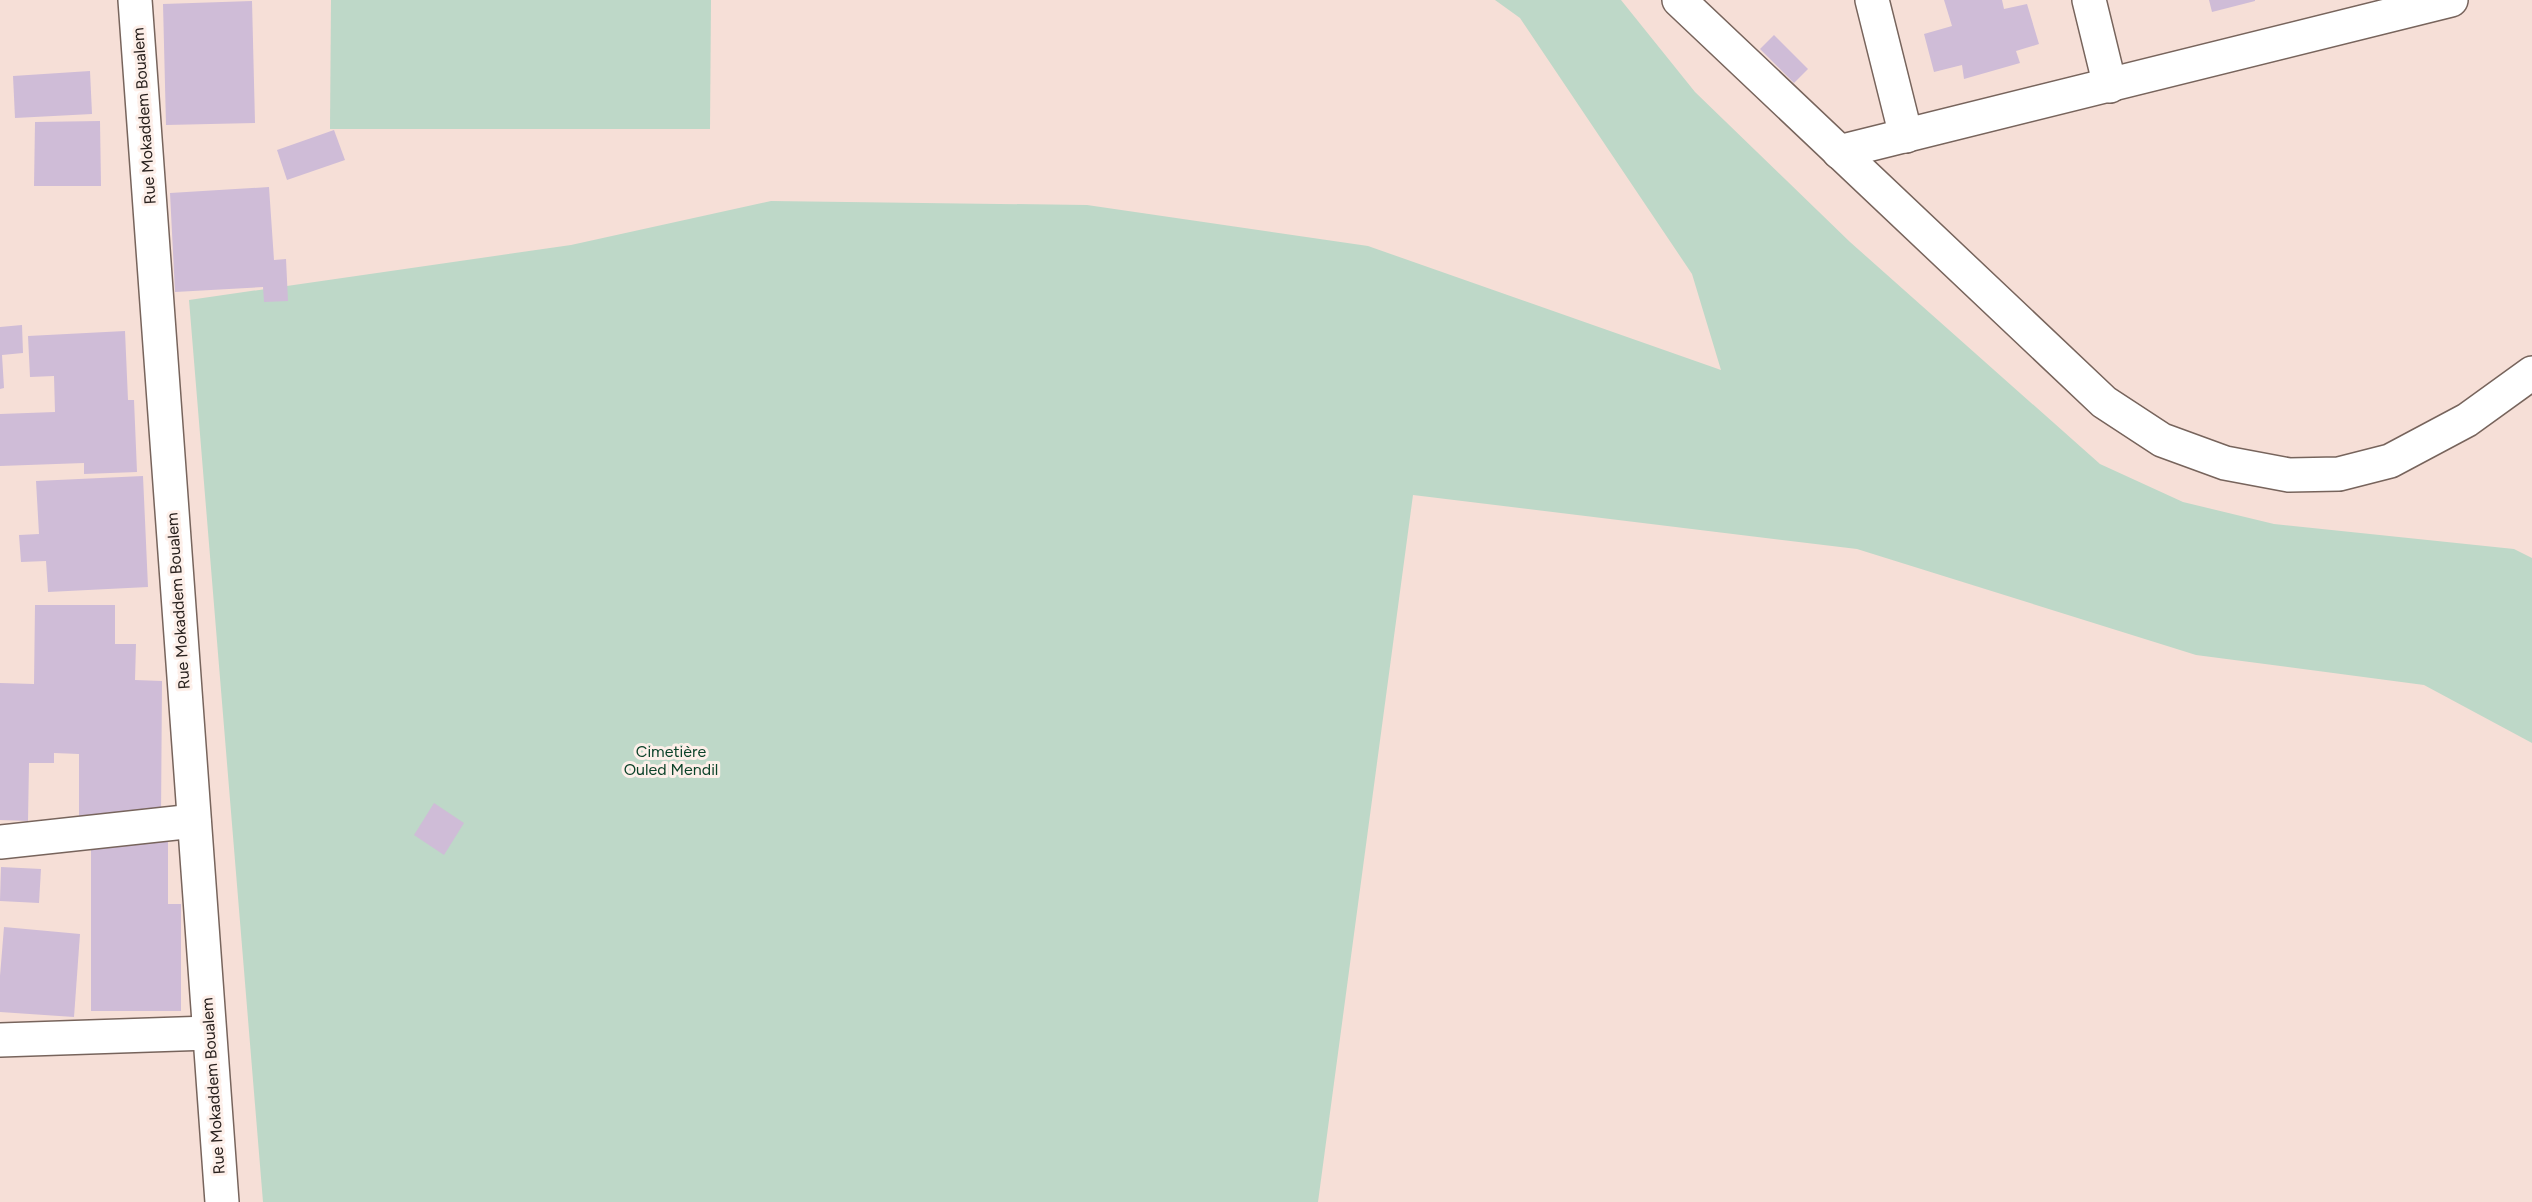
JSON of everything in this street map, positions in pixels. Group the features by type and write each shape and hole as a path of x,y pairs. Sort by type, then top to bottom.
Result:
{"street":[{"name":"Rue Mokaddem Boualem","path":"135,0 222,1202"},
{"path":"1682,0 2104,402 2162,440 2225,463 2289,475 2339,474 2390,461 2467,420 2532,373"},
{"path":"1872,0 1906,136"},
{"path":"2089,0 2110,86"},
{"path":"1839,152 2110,86 2354,12 2451,0"},
{"path":"0,842 194,821"},
{"path":"0,1040 209,1033"}],"green space":[{"path":"331,0 711,0 710,129 330,129"},
{"name":"Cimetière Ouled Mendil","path":"1495,0 1621,0 1695,92 1850,242 2100,464 2183,502 2274,524 2514,549 2532,558 2532,743 2424,685 2196,655 1857,549 1413,495 1318,1202 263,1202 189,300 571,245 771,201 1087,205 1368,246 1721,370 1692,274 1520,18"}],"building":[{"path":"1944,0 2002,0 2004,9 2027,4 2039,44 2016,51 2020,63 1964,79 1962,65 1934,72 1924,34 1952,26"},
{"path":"2209,0 2255,0 2255,1 2212,12"},
{"path":"252,1 255,123 166,125 163,4"},
{"path":"1774,35 1808,69 1794,83 1760,49"},
{"path":"90,71 92,114 15,118 13,76"},
{"path":"100,121 101,186 34,186 35,122"},
{"path":"334,130 345,160 287,180 277,150"},
{"path":"269,187 274,260 286,259 288,301 264,302 263,287 175,292 170,193"},
{"path":"22,325 23,353 2,355 4,388 0,389 0,327"},
{"path":"125,331 128,400 134,400 137,472 84,474 84,463 0,466 0,414 55,412 54,376 30,377 28,336"},
{"path":"143,476 148,587 48,592 46,561 21,562 19,535 39,534 36,481"},
{"path":"35,605 115,605 115,644 136,644 135,680 162,681 161,819 79,818 79,754 54,753 54,763 29,763 28,821 0,820 0,683 34,684"},
{"path":"434,803 464,823 444,855 414,835"},
{"path":"91,839 168,839 168,904 181,904 181,1011 91,1011"},
{"path":"1,867 41,869 39,903 0,901"},
{"path":"4,927 80,934 74,1017 0,1012"}]}
